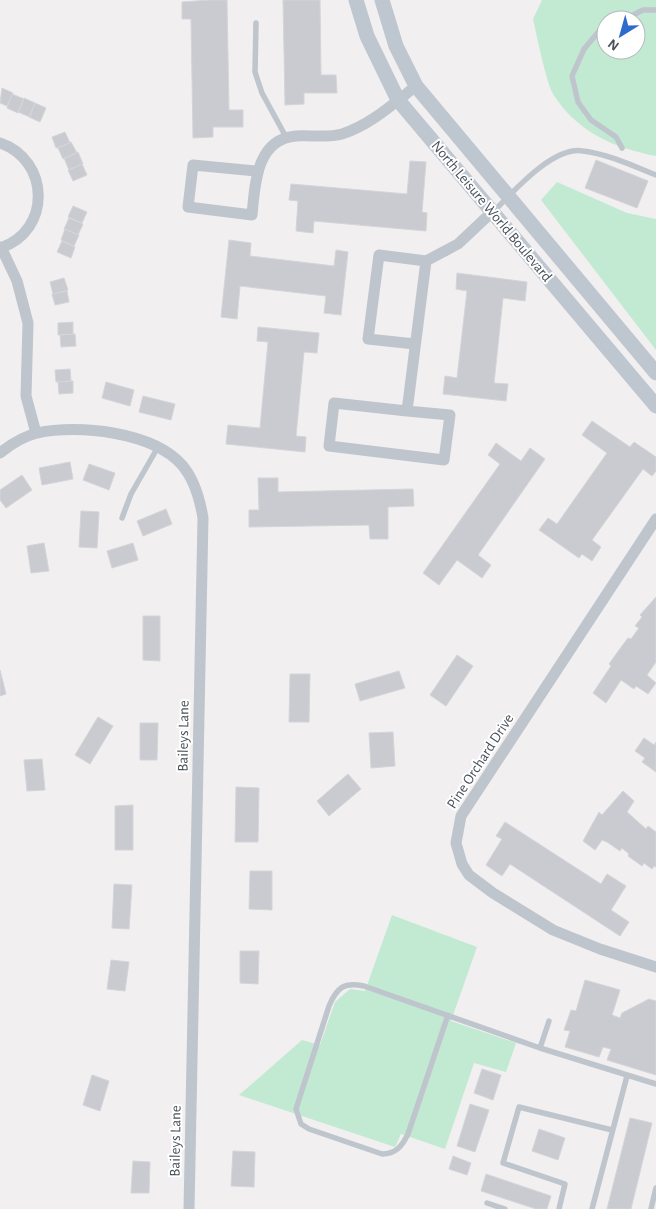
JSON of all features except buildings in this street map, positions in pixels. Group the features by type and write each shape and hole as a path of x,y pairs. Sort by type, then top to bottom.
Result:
{"street":[{"name":"North Leisure World Boulevard","path":"356,0 366,36 398,100 656,406"},
{"name":"North Leisure World Boulevard","path":"382,0 396,46 416,86 656,373"},
{"path":"256,170 193,165 188,207 252,215 256,170 276,142 286,138 339,135 360,128 416,86"},
{"path":"0,142 13,147 32,166 40,191 37,210 28,228 13,242 1,247 16,280 28,323 26,396 36,434"},
{"path":"415,344 368,339 379,255 426,261 458,244 492,212"},
{"path":"407,411 426,261"},
{"path":"334,403 407,411 450,415 444,460 329,446 334,403"},
{"name":"Baileys Lane","path":"0,453 36,434 76,429 121,435 165,450 183,466 199,495 203,518 189,1209"},
{"name":"Pine Orchard Drive","path":"656,519 461,816 456,833 462,864 469,874 493,893 552,930 600,949 656,967"}],"lane":[{"path":"256,23 254,72 262,93 286,138"},
{"path":"596,35 584,49 572,76 578,102 591,120 616,137 622,148"},
{"path":"492,212 552,158 564,152 582,150 656,175"},
{"path":"122,518 131,494 158,447"},
{"path":"448,1015 408,1134 397,1150 390,1154 382,1154 309,1129 301,1124 296,1109 329,1006 334,994 344,986 352,983 448,1015 540,1048 656,1084"},
{"path":"540,1048 549,1021"},
{"path":"592,1209 627,1076"},
{"path":"559,1209 565,1184 503,1163 519,1107 612,1130"},
{"path":"650,1209 656,1188"},
{"path":"487,1203 505,1209"}],"green space":[{"path":"542,0 656,0 656,156 640,153 611,143 573,119 553,94 533,19"},
{"path":"557,182 627,213 656,219 656,350 541,200"},
{"path":"392,915 477,947 451,1021 516,1043 506,1072 474,1063 445,1149 401,1134 395,1147 239,1095 302,1040 320,1045 335,1002 350,989 365,991"}]}
